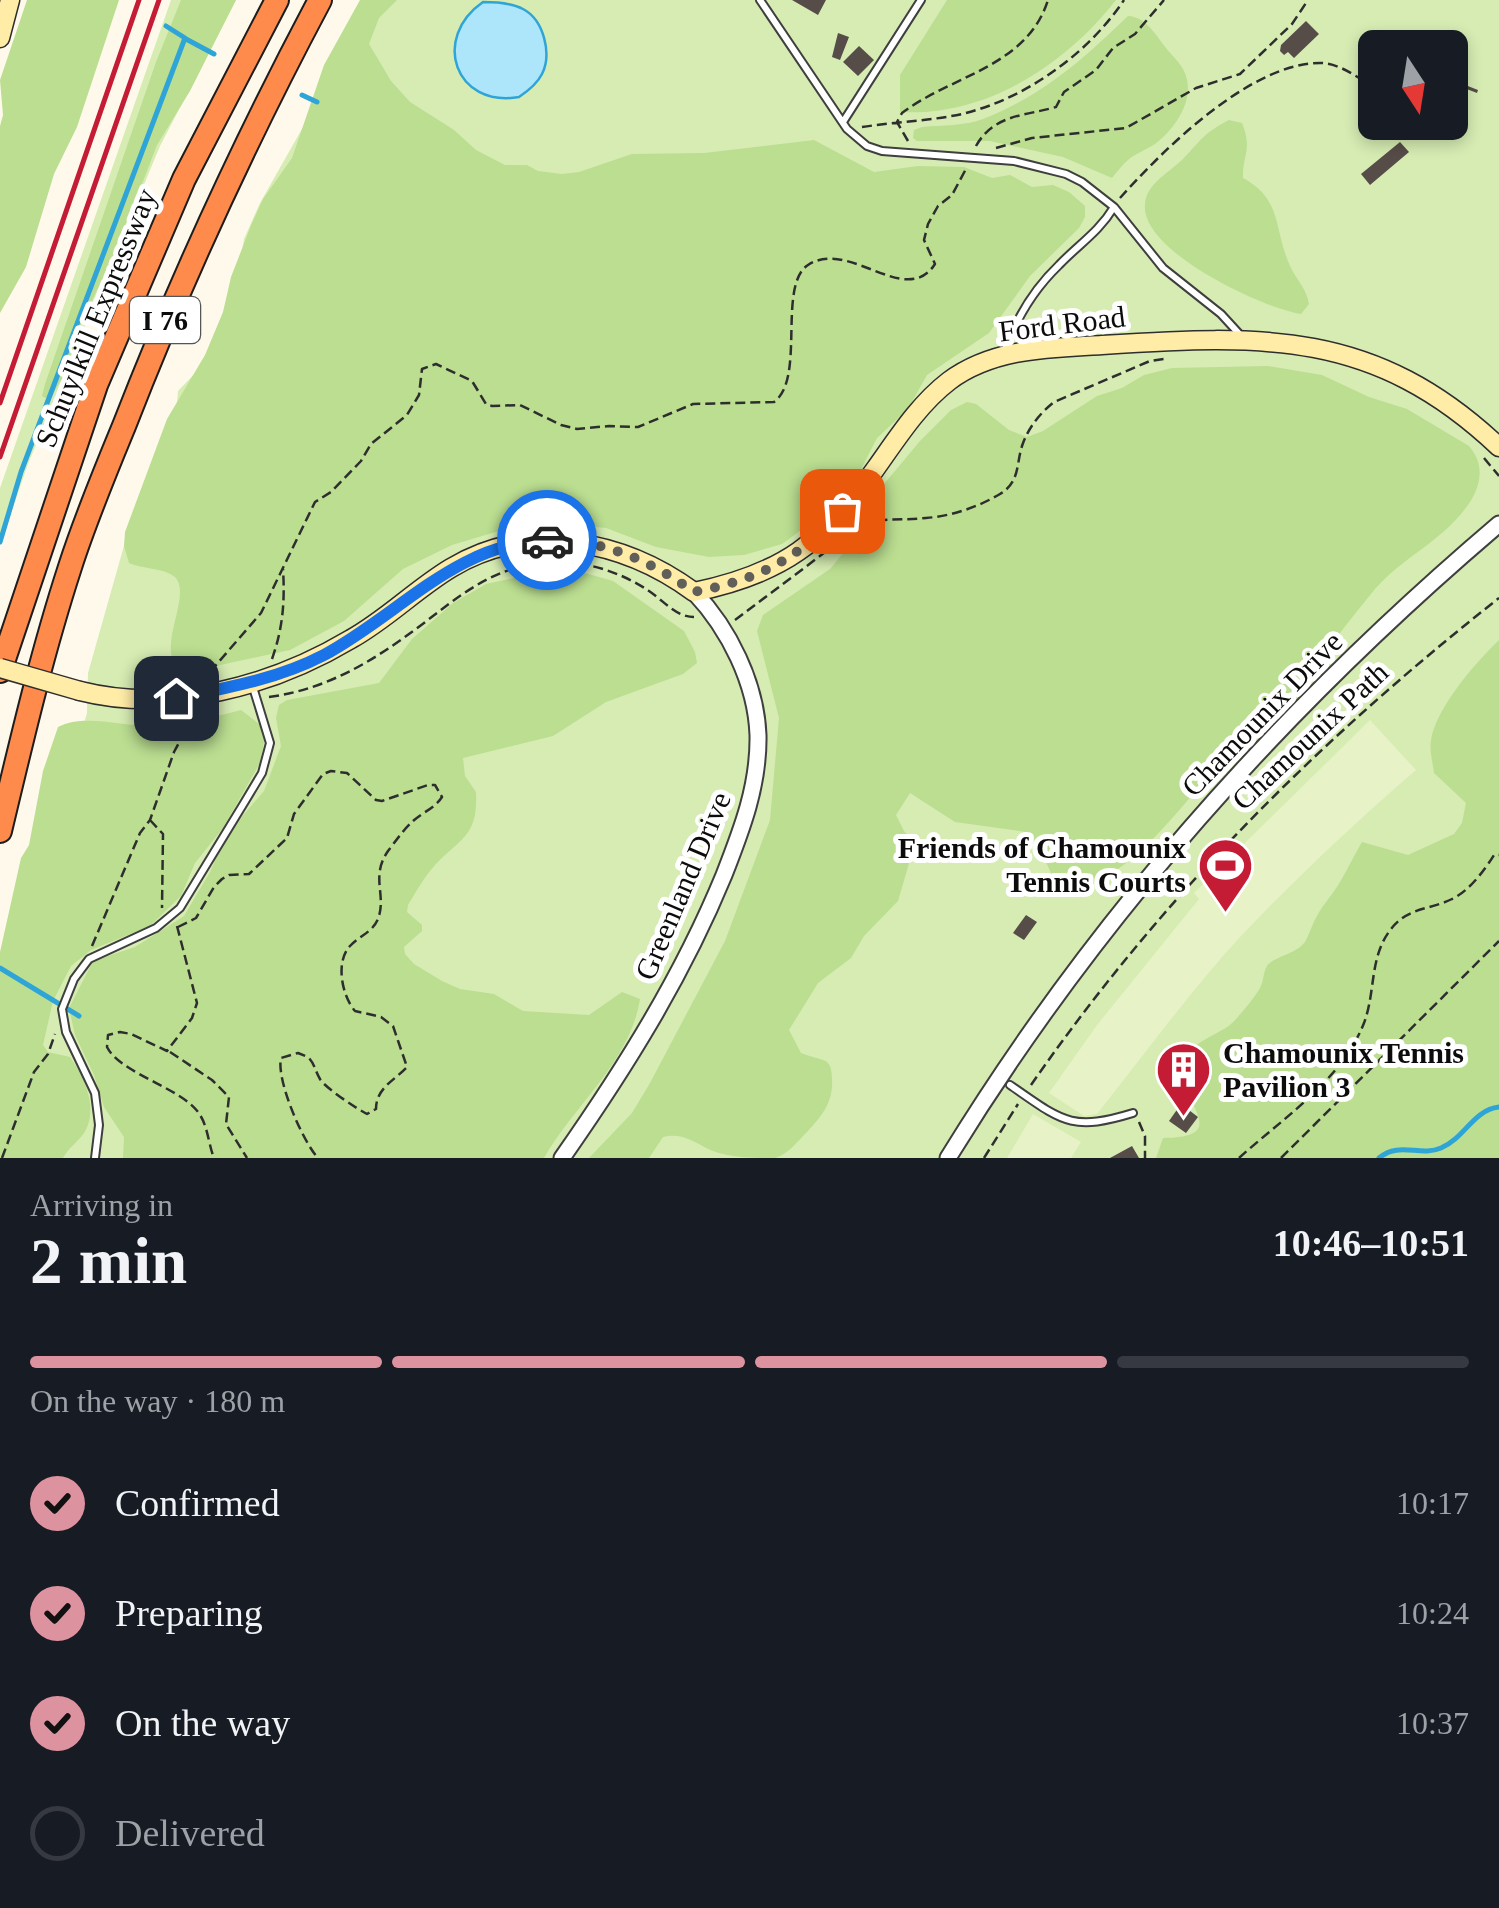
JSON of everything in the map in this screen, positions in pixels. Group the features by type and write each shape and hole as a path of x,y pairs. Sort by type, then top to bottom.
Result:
{"highway":[{"name":"Schuylkill Expressway","path":"0,669 96,385 184,179 276,0"},
{"name":"I 76","path":"0,831 70,567 116,446 176,293 251,130 320,0"}],"main road":[{"path":"0,38 10,0"},
{"name":"Ford Road","path":"694,592 754,577 794,557 858,493 900,434 938,390 970,368 1004,354 1064,347 1244,339 1333,350 1403,376 1460,414 1499,448"},
{"name":"Greenland Drive","path":"0,669 116,699 156,700 251,682 305,664 348,641 454,566 513,544 555,540 607,548 663,571 694,592"}],"street":[{"name":"Chamounix Drive","path":"948,1158 1067,979 1170,850 1369,641 1499,524"},
{"name":"Greenland Drive","path":"562,1158 628,1062 675,981 714,898 752,797 758,732 750,692 725,632 694,592"}],"lane":[{"path":"760,0 845,126 867,146 882,151 990,157 1066,174 1114,207 1163,268 1222,314 1244,339"},
{"path":"845,126 921,0"},
{"path":"1004,354 1011,332 1048,277 1094,235 1114,207"},
{"path":"94,1158 98,1109 92,1084 66,1032 62,1009 89,959 140,937 170,918 190,896 214,849 262,773 270,743 251,682"},
{"path":"1010,1085 1076,1123 1096,1124 1133,1113"}],"path":[{"path":"897,122 902,113 920,100 959,83 1021,46 1038,23 1048,0"},
{"path":"845,126 967,113 1011,95 1070,57 1124,0"},
{"path":"210,672 261,613 315,502 331,492 372,444 406,415 419,395 420,375 429,365 436,364 472,381 486,404 520,405 577,429 638,428 694,404 764,404 780,397 787,375 800,271 828,258 861,264 883,276 914,280 928,275 935,264 924,240 928,224 938,206 952,195 980,139 999,121 1034,109 1056,107 1064,92 1096,70 1113,48 1135,34 1164,0"},
{"path":"990,157 998,146 1008,143 1126,128 1196,88 1240,74 1292,24 1308,0"},
{"path":"1114,207 1200,118 1276,74 1317,62 1332,64 1358,79"},
{"path":"897,122 915,153"},
{"path":"732,620 865,522 943,516 998,495 1015,480 1030,429 1054,402 1150,362 1169,359"},
{"path":"1480,453 1499,476"},
{"path":"268,697 300,693 342,677 478,582 535,563 571,563 608,571 650,591 683,616 694,617"},
{"path":"272,676 271,661 281,633 285,601 283,568"},
{"name":"Chamounix Path","path":"984,1158 1024,1094 1131,948 1238,831 1372,702 1499,598"},
{"path":"89,959 189,724"},
{"path":"178,927 196,918 222,879 249,874 287,838 294,814 323,774 331,770 347,773 382,801 428,784 441,790 442,797 436,806 408,825 389,849 378,869 378,920 370,932 348,947 344,962 344,997 355,1011 381,1017 392,1026 407,1067 390,1080 376,1100 376,1109 367,1114 323,1085 308,1056 298,1053 281,1058 284,1092 308,1146 318,1158"},
{"path":"1240,1158 1322,1086 1355,1040 1374,987 1376,955 1392,929 1422,907 1456,897 1494,855 1499,855"},
{"path":"1281,1158 1499,940"},
{"path":"2,1158 34,1072 48,1054 62,1009"},
{"path":"167,1051 183,1029"},
{"path":"214,1158 204,1122 193,1107 110,1054 106,1040 112,1032 167,1051 212,1080 228,1096 226,1124 248,1158"},
{"path":"1133,1113 1145,1136 1145,1158"}],"green space":[{"path":"27,0 119,0 77,127 54,174 26,267 0,313 0,80"},
{"path":"171,0 236,0 160,146 28,464 0,545 0,488"},
{"path":"181,0 236,0 190,91 157,145 118,246 82,322 63,377 51,397 45,398 45,384"},
{"path":"360,0 397,0 379,18 369,44 391,81 410,102 454,130 476,150 505,165 527,165 538,171 562,174 632,154 704,153 814,140 874,172 918,166 964,167 992,178 1010,175 1032,187 1053,185 1085,206 1085,217 1079,228 1030,276 989,333 927,375 908,409 877,438 854,483 833,496 808,525 782,544 744,555 709,557 656,547 606,528 558,523 509,528 452,545 403,569 344,621 290,650 211,667 179,669 171,648 179,586 171,574 129,563 125,532 167,419 205,355 223,312 231,277 252,223 263,199 292,158 324,65"},
{"path":"384,0 1499,0 1499,1158 0,1158 55,821 87,713 88,673 129,528 175,429 178,391 203,365 234,299 244,239 260,203 341,60"},
{"path":"947,0 1116,0 1073,46 1021,82 963,106 900,112 900,75"},
{"path":"1128,16 1152,30 1183,69 1188,90 1182,111 1170,129 1155,144 1128,160 1112,178 1063,157 990,141 913,138 914,130 922,127 976,121 1025,99 1078,62"},
{"path":"1229,120 1242,123 1247,146 1243,178 1271,206 1285,254 1306,294 1309,304 1301,314 1260,301 1207,274 1162,241 1149,223 1145,205 1149,190 1208,133"},
{"path":"1268,366 1322,375 1407,409 1469,446 1480,473 1477,488 1460,516 1375,589 1294,689 1157,835 1095,883 1069,894 1058,889 1042,853 1026,832 955,822 910,793 896,815 915,843 898,901 864,936 851,958 818,983 789,1030 801,1053 829,1064 832,1086 824,1112 788,1151 775,1158 740,1157 669,1136 663,1137 649,1158 589,1158 632,1113 650,1083 725,941 770,820 779,718 757,631 763,615 830,569 858,535 869,502 920,441 951,410 967,402 976,404 1009,430 1027,437 1097,396 1144,375 1172,368"},
{"path":"554,569 613,581 684,631 697,663 683,674 606,702 553,736 463,758 465,776 476,792 474,818 466,834 431,870 408,905 407,912 422,925 422,931 404,947 414,964 442,981 460,989 494,994 523,1011 589,1015 622,992 640,999 625,1043 600,1082 544,1158 123,1158 124,1137 104,1107 75,1035 69,1008 93,961 135,947 184,916 227,834 264,791 281,746 276,718 279,705 287,700 379,683 412,639 453,603 486,584"},
{"path":"1499,640 1499,1158 1156,1158 1163,1138 1187,1136 1198,1130 1199,1120 1181,1066 1188,1053 1237,1018 1260,988 1270,963 1305,942 1362,842 1408,855 1454,834 1462,823 1466,803 1434,773 1431,740 1449,700"},
{"path":"241,710 263,727 260,763 223,828 195,863 181,896 150,926 91,950 71,966 53,1001 43,1045 48,1052 70,1057 81,1074 90,1104 84,1133 63,1158 0,1158 0,952 21,858 29,845 43,771 58,727 80,721 165,725"},
{"name":"Friends of Chamounix Tennis Courts","path":"1370,720 1416,770 1327,850 1242,935 1097,1114 1084,1116 1049,1093 1097,1025 1199,899 1194,893"},
{"path":"1033,1114 1081,1142 1071,1158 1007,1158"}],"water":[{"path":"483,2 523,9 541,29 545,66 538,81 519,97 497,98 479,92 458,67 458,34 467,17"}],"building":[{"path":"792,0 826,0 818,15"},
{"path":"1306,21 1319,34 1294,58 1288,52 1284,55 1281,45"},
{"path":"838,33 849,37 840,60 832,57"},
{"path":"859,46 874,60 858,76 843,62"},
{"path":"1400,142 1409,152 1370,185 1361,174"},
{"path":"1026,915 1037,922 1024,940 1013,933"},
{"name":"Chamounix Tennis Pavilion 3","path":"1181,1104 1198,1117 1186,1133 1169,1121"},
{"path":"1132,1146 1139,1158 1110,1158"}],"waterway":[{"path":"0,542 21,472 185,38 166,26"},
{"path":"186,39 214,54"},
{"path":"302,95 317,102"},
{"path":"0,968 79,1016"},
{"path":"1379,1158 1394,1151 1441,1148 1482,1113 1499,1107"}],"railway":[{"path":"0,403 139,0"},
{"path":"0,457 159,0"}],"way so far":[{"path":"547,540 592,544 628,554 694,592 774,569 811,543 842,511"}],"place":[{"name":"Friends of Chamounix Tennis Courts","path":"1225,914"},
{"name":"Chamounix Tennis Pavilion 3","path":"1184,1119"}],"route":[{"path":"176,698 226,689 305,664 363,632 454,566 488,550 547,540"}]}
